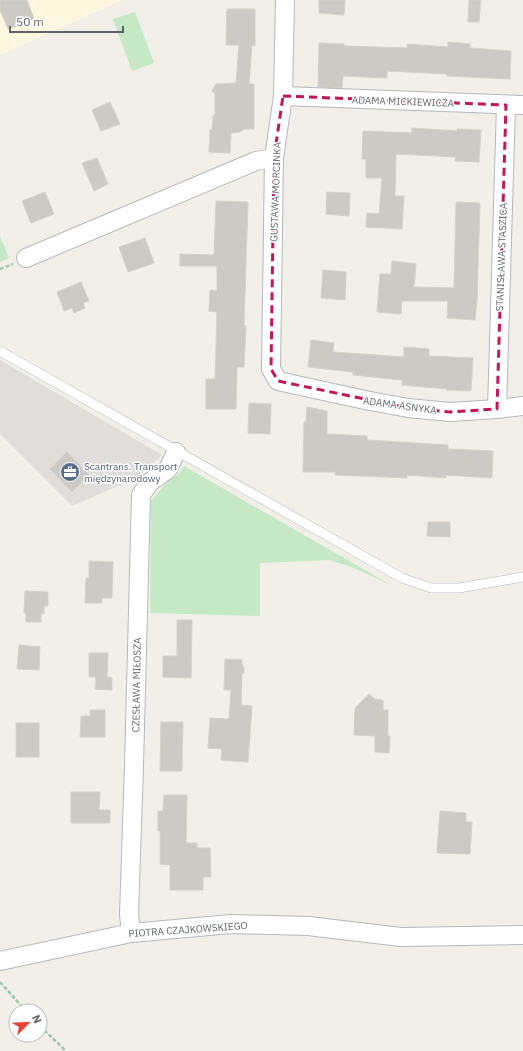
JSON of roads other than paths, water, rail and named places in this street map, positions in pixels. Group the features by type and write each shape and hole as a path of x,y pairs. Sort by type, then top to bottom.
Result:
{"street":[{"name":"GUSTAWA MORCINKA","path":"278,381 271,370 274,158 283,96 285,0"},
{"name":"ADAMA MICKIEWICZA","path":"283,96 514,105"},
{"name":"STANISŁAWA STASZICA","path":"497,409 514,105"},
{"path":"26,258 256,161 274,158"},
{"name":"ADAMA ASNYKA","path":"278,381 408,408 450,412 523,406"},
{"name":"CZESŁAWA MIŁOSZA","path":"131,932 129,914 141,495 150,483 168,469 176,452"},
{"name":"PIOTRA CZAJKOWSKIEGO","path":"0,961 131,932 231,924 308,926 401,937 523,935"}],"lane":[{"path":"0,351 176,452 402,578 431,588 459,588 523,577"}],"place":[{"name":"Scantrans. Transport międzynarodowy","path":"70,472"}]}
